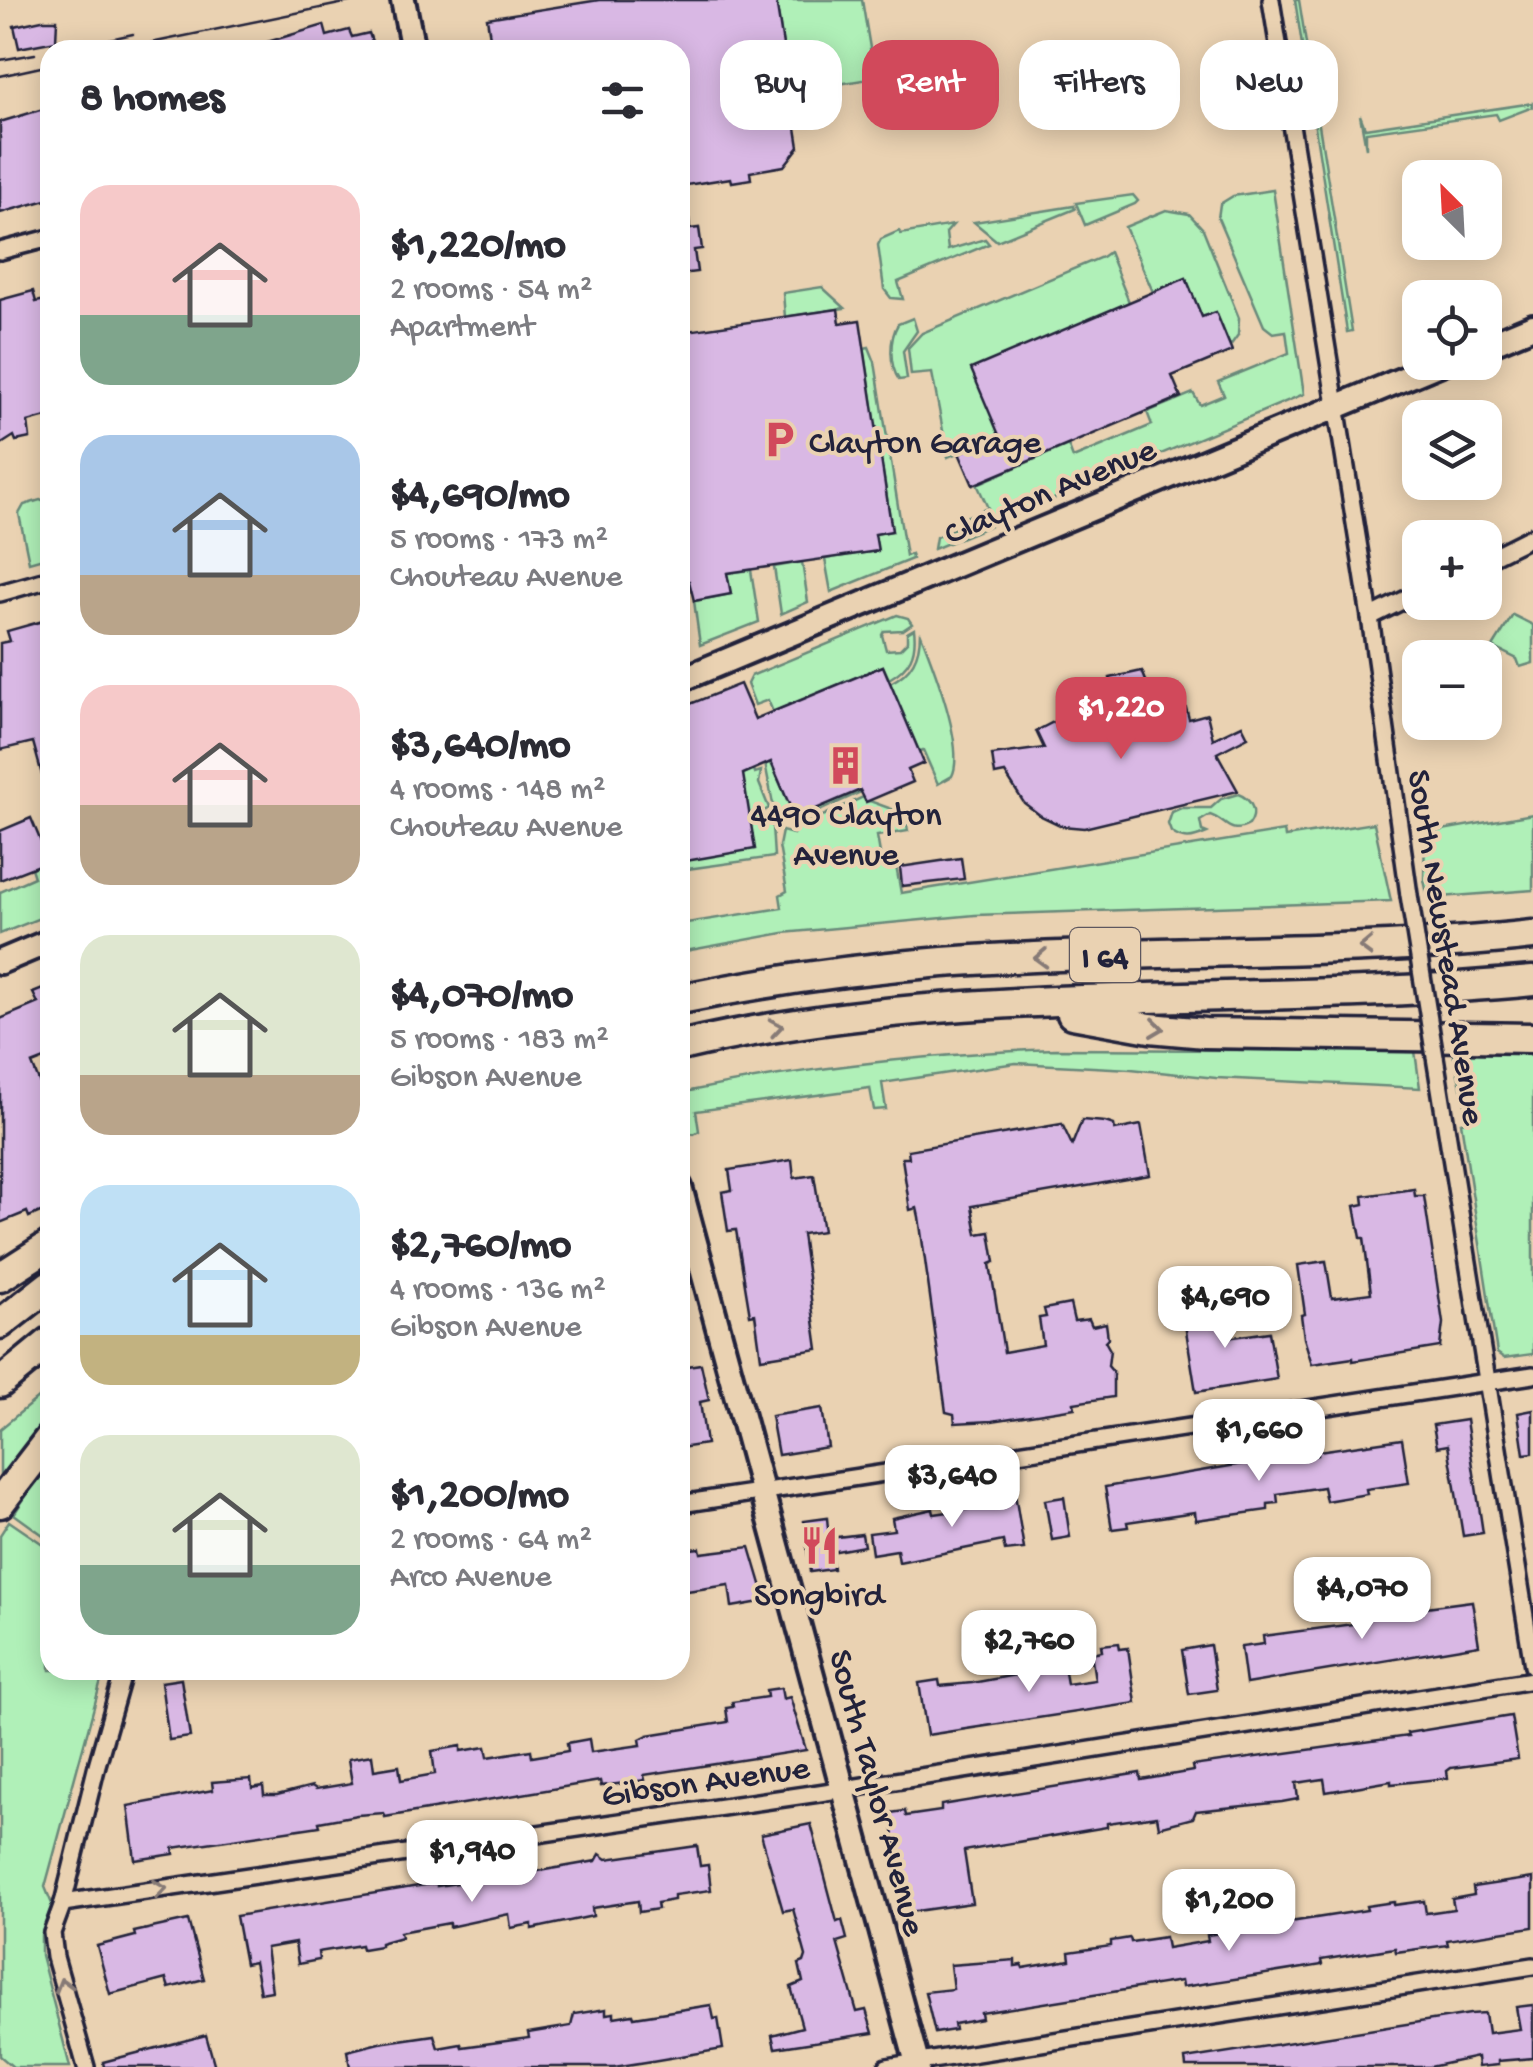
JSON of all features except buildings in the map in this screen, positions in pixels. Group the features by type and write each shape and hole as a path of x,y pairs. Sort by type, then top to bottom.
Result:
{"highway":[{"name":"I 64","path":"690,997 813,976 930,963 1394,946 1533,935"},
{"name":"I 64","path":"690,1044 825,1020 1026,1004 1533,981"},
{"path":"1026,1004 1150,1028 1206,1032 1533,1038"},
{"path":"0,1277 40,1251"},
{"path":"0,1324 40,1293"},
{"path":"0,1382 40,1350"},
{"path":"0,1503 40,1451"}],"street":[{"path":"403,0 412,40"},
{"name":"South Newstead Avenue","path":"1271,0 1370,616 1408,896 1533,1666"},
{"path":"0,251 40,241"},
{"path":"1502,339 1533,326"},
{"name":"Clayton Avenue","path":"690,676 1402,380"},
{"path":"1502,552 1533,536"},
{"path":"0,593 40,583"},
{"path":"1370,616 1402,601"},
{"path":"0,962 40,945"},
{"name":"South Taylor Avenue","path":"690,1225 917,2065"},
{"path":"690,1503 1533,1375"},
{"path":"86,2067 53,1944 54,1923 63,1903 96,1764 121,1680"},
{"name":"Gibson Avenue","path":"63,1903 842,1789 1533,1680"},
{"path":"887,2067 1533,1966"}],"green space":[{"path":"776,0 862,0 869,40 862,40 862,80 842,83 842,40 782,40"},
{"path":"1295,0 1299,0 1305,40 1301,40"},
{"path":"1533,103 1533,107 1499,120 1496,114 1366,132 1366,148 1360,115 1365,128"},
{"path":"1315,130 1320,130 1352,331 1347,332"},
{"path":"1273,190 1304,394 934,549 936,537 955,528 956,521 988,508 977,484 1068,445 1073,458 1152,425 1147,412 1193,393 1200,405 1224,395 1218,382 1289,353 1286,331 1273,333 1264,326 1218,218 1220,204 1233,196"},
{"path":"1133,195 1138,201 1135,204 1085,225 1076,203"},
{"path":"1074,206 1075,209 997,241 974,222"},
{"path":"1166,210 1189,214 1203,229 1239,318 1238,335 1230,346 1216,312 1202,317 1186,279 1153,292 1125,227"},
{"path":"953,225 946,233 948,250 985,239 989,244 898,282 903,299 891,298 884,289 878,245 881,239 899,231 901,234"},
{"path":"1109,252 1129,302 999,435 948,457 932,373 911,375 908,348 922,333"},
{"path":"822,287 845,308 785,317 783,293"},
{"path":"913,318 917,331 903,351 907,379 899,380 892,360 893,337 898,324"},
{"path":"869,347 875,362 906,556 911,554 912,559 831,592 825,559 877,551 875,534 892,531 864,348"},
{"path":"40,500 40,559 29,562 19,514 24,505"},
{"path":"802,562 808,602 781,614 774,567"},
{"path":"751,570 759,622 700,645 694,601 731,594 727,573"},
{"path":"897,615 908,618 912,624 903,630 884,631 886,650 900,649 907,642 907,633 914,629 914,645 907,664 889,679 883,666 773,712 768,700 755,705 747,684 751,676"},
{"path":"1513,615 1533,625 1533,663 1520,667 1517,659 1502,652 1502,640 1497,640"},
{"path":"920,632 946,705 955,746 952,776 938,784 890,683 913,662"},
{"path":"768,756 795,817 861,792 804,818 785,818 773,804 764,758"},
{"path":"754,769 755,773 761,771 759,783 769,808 761,813 772,825 774,857 690,869 690,848 743,774"},
{"path":"1238,794 1252,807 1249,825 1232,828 1210,815 1200,821 1202,831 1207,833 1189,839 1171,832 1168,824 1172,812 1181,808 1211,808 1221,799"},
{"path":"863,797 866,802 905,814 908,831 877,836 882,865 896,866 901,893 1284,831 1285,837 1374,823 1391,901 975,915 783,933 690,950 690,922 782,908 780,895 787,891 779,846 782,831 793,834 794,825 810,822"},
{"path":"1533,814 1533,890 1428,898 1424,880 1425,833"},
{"path":"40,864 40,918 0,934 0,892 34,877 31,868"},
{"path":"1055,1049 1415,1051 1420,1088 1016,1063 882,1083 886,1109 874,1110 870,1088 696,1111 699,1131 690,1133 690,1091 866,1063"},
{"path":"1453,1053 1533,1053 1533,1354 1504,1358 1497,1353 1461,1122 1469,1120"},
{"path":"40,1396 40,1431 0,1481 0,1429"},
{"path":"40,1475 40,1533 14,1514"},
{"path":"9,1521 40,1542 40,1680 101,1680 45,1887 52,1904 41,1935 41,1955 70,2067 13,2067 0,2056 0,1535"}],"tram line":[{"path":"165,40 359,0"},
{"path":"105,40 133,34"},
{"path":"0,60 35,54"},
{"path":"0,76 40,67"}],"place":[{"name":"Clayton Garage","path":"779,440"},
{"name":"4490 Clayton Avenue","path":"846,765"},
{"name":"Songbird","path":"819,1545"}]}
